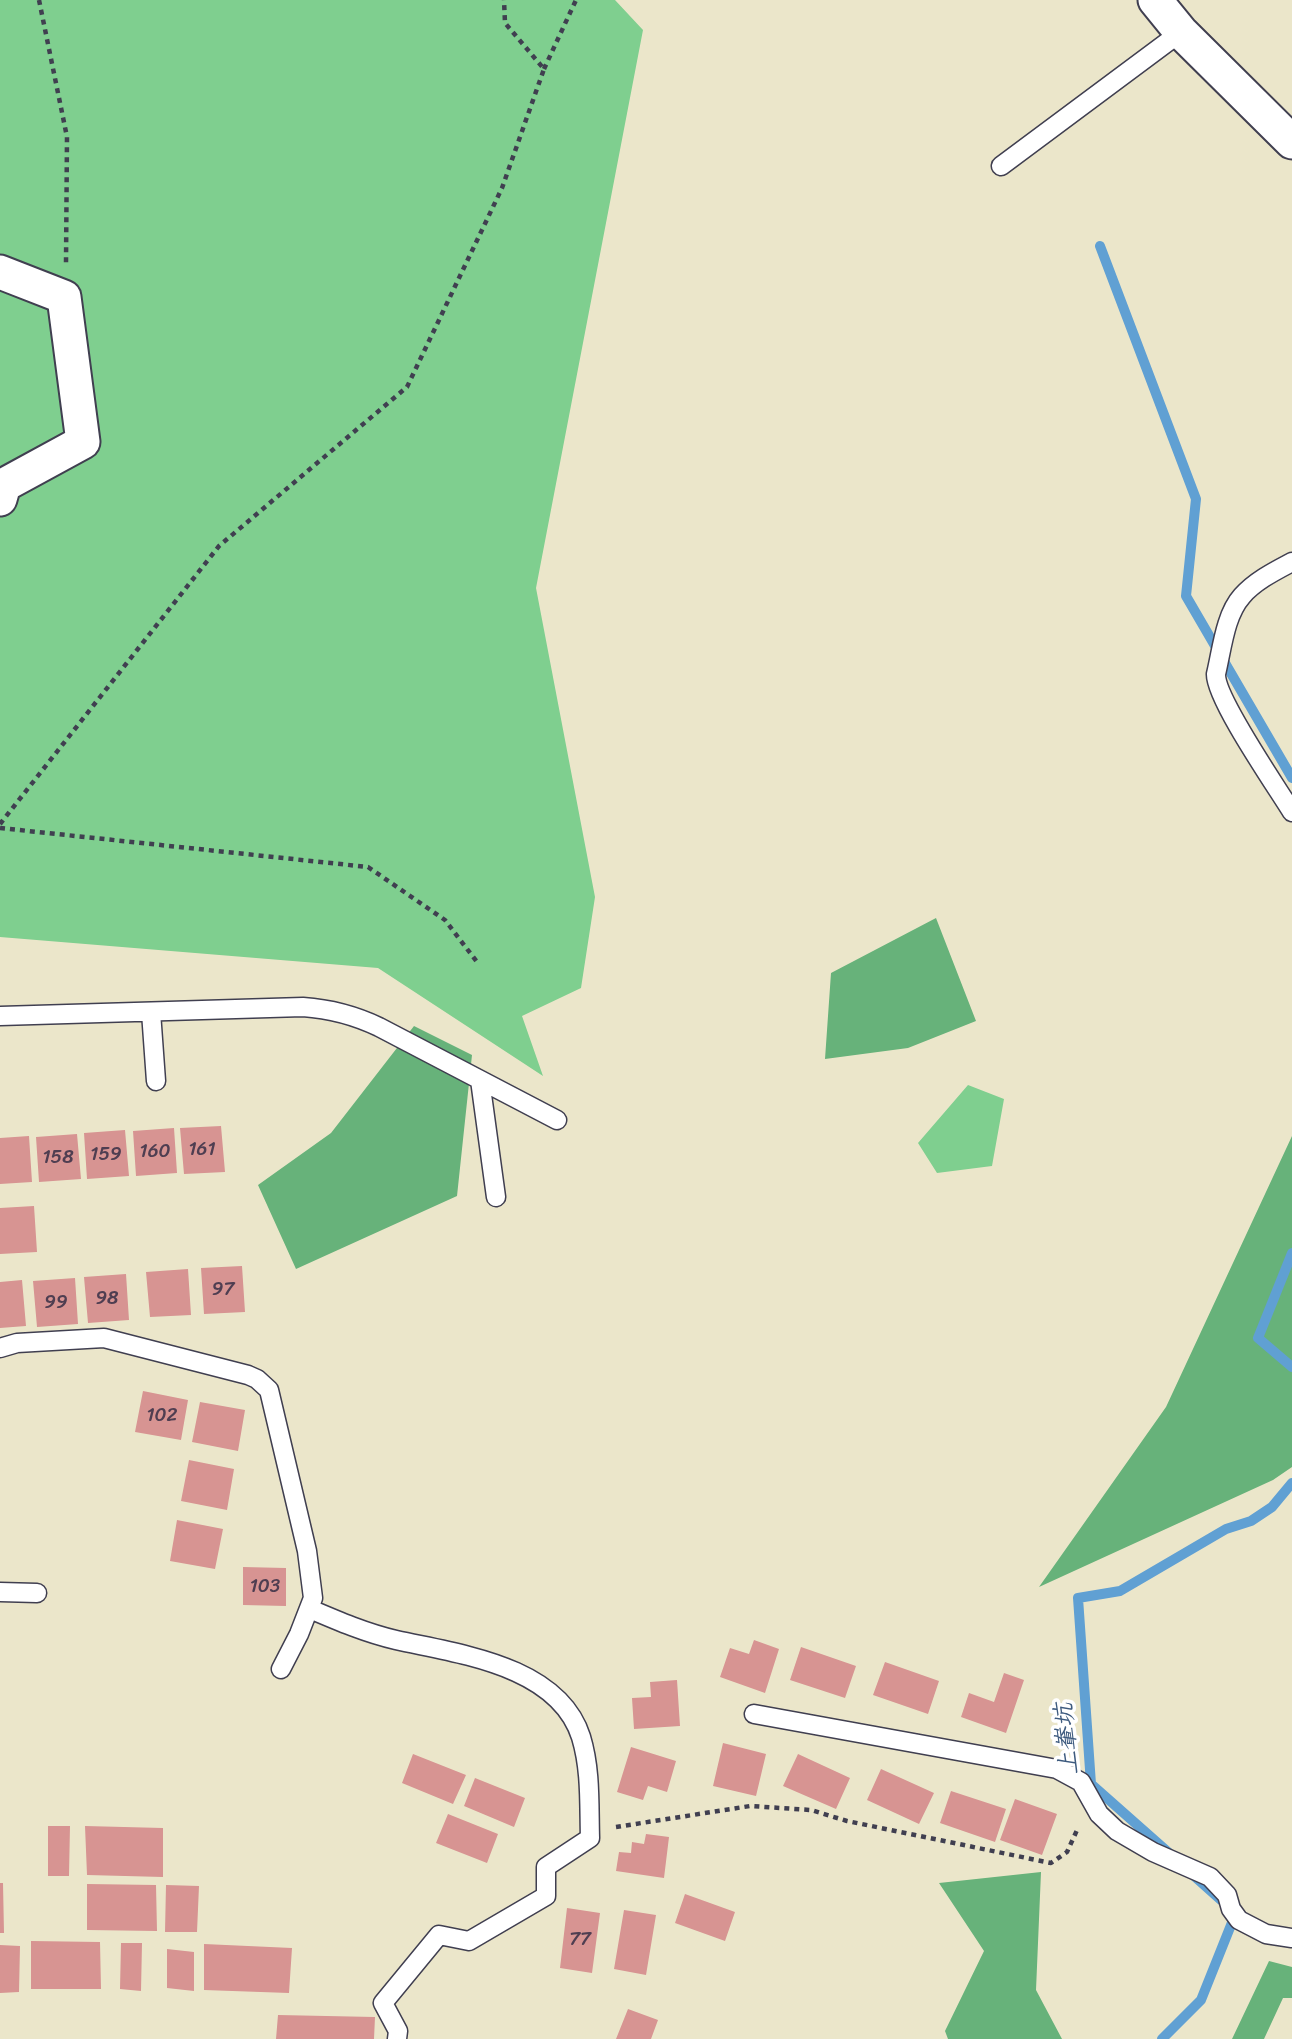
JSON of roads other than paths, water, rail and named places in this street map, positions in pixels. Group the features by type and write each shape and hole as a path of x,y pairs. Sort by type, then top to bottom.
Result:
{"street":[{"path":"1156,0 1181,32 1292,142"},
{"path":"0,272 64,297 83,442 4,485 0,499"}],"lane":[{"path":"1001,166 1181,32"},
{"path":"1292,562 1259,581 1242,596 1232,613 1216,674 1216,682 1229,708 1292,812"},
{"path":"0,1016 325,1008 354,1015 557,1120"},
{"path":"151,1012 156,1081"},
{"path":"480,1080 496,1197"},
{"path":"0,1348 18,1343 104,1338 257,1379 269,1390 307,1551 312,1589 310,1609 281,1669"},
{"path":"0,1592 37,1593"},
{"path":"310,1609 357,1629 464,1654 515,1670 562,1702 580,1735 589,1772 590,1838 546,1867 545,1896 469,1941 439,1935 383,2003 398,2031 397,2039"},
{"path":"754,1714 1057,1769 1081,1782 1099,1814 1134,1842 1210,1877 1227,1895 1231,1909 1239,1920 1266,1934 1292,1938"}],"waterway":[{"path":"1100,246 1196,499 1186,596 1292,778"},
{"name":"上輋坑","path":"1292,1253 1258,1338 1292,1367"},
{"name":"上輋坑","path":"1169,1853 1091,1784 1078,1598 1120,1591 1226,1529 1251,1521 1272,1507 1292,1483"},
{"name":"上輋坑","path":"1193,1875 1221,1900"},
{"name":"上輋坑","path":"1162,2039 1201,2000 1234,1913"}]}
